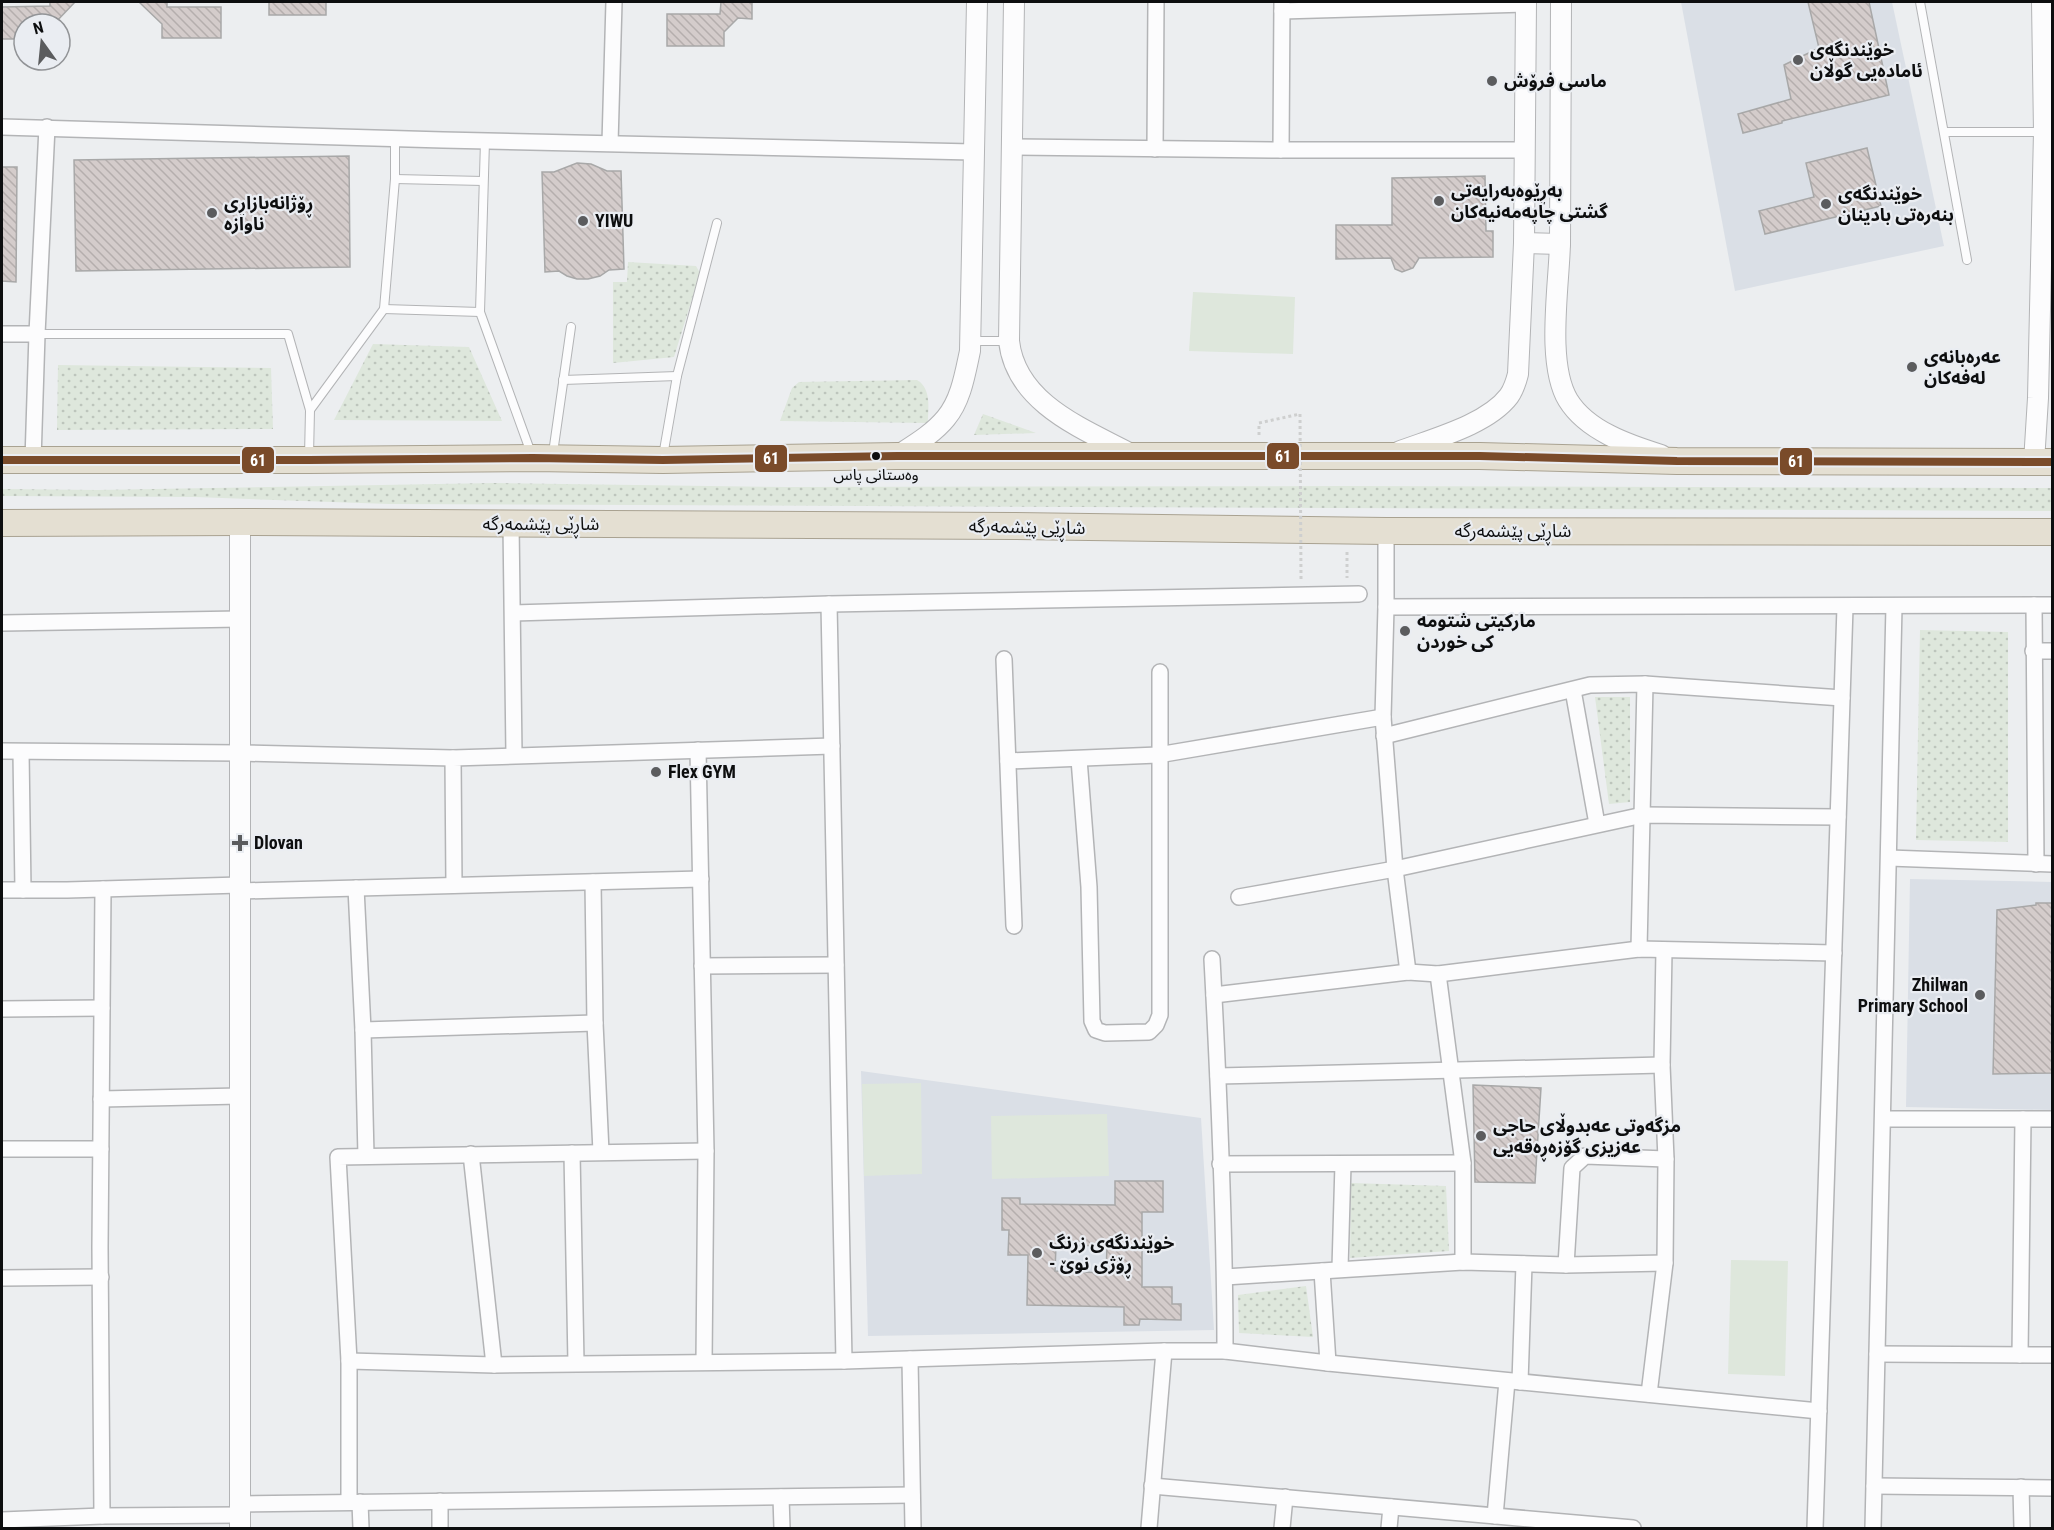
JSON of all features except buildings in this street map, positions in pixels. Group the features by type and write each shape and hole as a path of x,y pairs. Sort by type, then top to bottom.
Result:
{"highway":[{"path":"2,460 1480,456 1677,461 2043,462"},
{"name":"شاڕێی پێشمەرگە","path":"2,523 240,522 1012,526 1386,531 2052,532"}],"street":[{"path":"610,144 614,2"},
{"path":"897,456 936,428 947,417 960,391 971,341 977,2"},
{"path":"1014,2 1009,341 1012,359 1020,375 1043,402 1076,425 1138,457"},
{"path":"1155,149 1156,2"},
{"path":"1561,2 1560,244 1556,359 1558,376 1568,400 1584,418 1631,445 1677,461"},
{"path":"1281,150 1282,6 1526,3 1524,243 1518,374 1511,393 1498,407 1475,422 1387,456"},
{"path":"2043,462 2048,132 2045,4"},
{"path":"2,127 395,139 973,152"},
{"path":"33,460 47,127"},
{"path":"1012,147 1526,150"},
{"path":"1524,243 1560,244"},
{"path":"2,334 37,334"},
{"path":"240,522 240,1516"},
{"path":"511,524 514,755"},
{"path":"1386,531 1383,717 1395,869 1408,972"},
{"path":"513,613 829,604 1359,594"},
{"path":"829,604 844,1360"},
{"path":"2034,605 2036,864"},
{"path":"1386,607 2052,605"},
{"path":"1815,1528 1845,606"},
{"path":"1873,1528 1894,606"},
{"path":"2,623 240,620"},
{"path":"2033,651 2052,651"},
{"path":"1004,659 1014,926"},
{"path":"1079,759 1089,887 1092,1021 1096,1030 1105,1033 1149,1032 1156,1025 1160,1015 1158,755 1160,672"},
{"path":"1384,736 1590,685 1645,684 1842,698"},
{"path":"1639,949 1645,684"},
{"path":"1573,690 1597,824"},
{"path":"1008,761 1158,755 1383,717"},
{"path":"2,751 453,758 832,746"},
{"path":"698,750 706,1151 704,1362"},
{"path":"21,752 23,890"},
{"path":"453,758 454,885"},
{"path":"1239,897 1395,869 1643,815 1838,817"},
{"path":"1888,858 2052,864"},
{"path":"2,890 356,888 700,879"},
{"path":"593,882 595,1023 601,1152"},
{"path":"356,888 366,1156"},
{"path":"102,1516 100,1277 103,889"},
{"path":"1214,995 1408,972 1438,974 1639,949 1834,953"},
{"path":"1649,1394 1665,1263 1666,1159 1662,1065 1664,950"},
{"path":"1212,959 1225,1277 1225,1351"},
{"path":"702,966 836,965"},
{"path":"1438,974 1463,1163 1463,1262"},
{"path":"2,1009 102,1008"},
{"path":"363,1029 595,1023"},
{"path":"1218,1076 1662,1065"},
{"path":"102,1099 240,1096"},
{"path":"1883,1119 2052,1119"},
{"path":"2020,1355 2023,1119"},
{"path":"2,1149 101,1149"},
{"path":"361,1528 354,1502 338,1157 706,1151"},
{"path":"572,1153 576,1363"},
{"path":"471,1154 494,1365"},
{"path":"1566,1264 1572,1167 1585,1156 1666,1159"},
{"path":"1220,1164 1463,1163"},
{"path":"1340,1268 1343,1164"},
{"path":"1225,1277 1463,1262 1665,1263"},
{"path":"1496,1516 1513,1381 1524,1264"},
{"path":"1322,1270 1328,1363"},
{"path":"2,1278 100,1277"},
{"path":"1149,1528 1164,1351"},
{"path":"349,1361 494,1365 910,1359 1225,1351 1819,1411"},
{"path":"1877,1354 2052,1355"},
{"path":"910,1359 913,1528"},
{"path":"1152,1486 1496,1516 1522,1524 1633,1528"},
{"path":"1874,1486 2052,1488"},
{"path":"2021,1487 2022,1528"},
{"path":"2,1520 102,1516 240,1516 354,1502 912,1495"},
{"path":"781,1497 782,1528"},
{"path":"1282,1528 1285,1497"},
{"path":"440,1502 440,1528"},
{"path":"1389,1528 1391,1507"}],"lane":[{"path":"1920,2 1967,260"},
{"path":"1944,132 2048,132"},
{"path":"310,410 384,309 395,179 395,139"},
{"path":"484,141 480,312 542,458"},
{"path":"395,179 483,181"},
{"path":"663,460 677,376 717,223"},
{"path":"384,309 480,312"},
{"path":"542,458 563,380 571,327"},
{"path":"37,334 288,334 310,410 309,460"},
{"path":"971,341 1009,341"},
{"path":"563,380 677,376"}],"path":[{"path":"1259,423 1300,414 1301,579"},
{"path":"1347,530 1347,582"}],"shaded area":[{"path":"1681,2 1892,2 1944,246 1735,291"},
{"path":"628,262 696,266 700,273 674,357 613,363 613,282 627,282"},
{"path":"1193,292 1295,297 1293,354 1189,351"},
{"path":"373,344 469,347 502,421 334,420"},
{"path":"58,365 271,368 273,429 57,430"},
{"path":"917,380 927,394 928,423 780,421 792,388 799,382"},
{"path":"983,414 1036,433 974,435"},
{"path":"495,483 788,487 2052,488 2052,511 389,504 195,497 2,496 2,489 97,490"},
{"path":"1920,630 2008,632 2008,842 1916,840"},
{"path":"1595,697 1630,697 1630,802 1609,804"},
{"name":"Zhilwan Primary School","path":"1910,879 2052,882 2052,1110 1906,1107"},
{"name":"خوێندنگەی زرنگ - ڕۆژی نوێ","path":"861,1071 1201,1118 1214,1330 868,1336"},
{"path":"921,1083 922,1174 864,1176 862,1084"},
{"path":"1107,1114 1109,1176 992,1179 991,1116"},
{"path":"1351,1183 1446,1186 1449,1251 1350,1258"},
{"path":"1731,1260 1788,1261 1785,1376 1728,1374"},
{"path":"1306,1286 1313,1337 1239,1333 1238,1295"}],"transit line":[{"name":"61","path":"2,460 1480,456 1677,461 2052,462"}],"place":[{"name":"خوێندنگەی ئامادەیی گوڵان","path":"1798,60"},
{"name":"ماسی فرۆش","path":"1492,81"},
{"name":"بەڕێوەبەرایەتی گشتی چاپەمەنیەکان","path":"1439,201"},
{"name":"خوێندنگەی بنەرەتی بادینان","path":"1826,204"},
{"name":"ڕۆژانەبازاڕی ناوازە","path":"212,213"},
{"name":"YIWU","path":"583,221"},
{"name":"عەرەبانەی لەفەکان","path":"1912,367"},
{"name":"وەستانی پاس","path":"876,456"},
{"name":"مارکیتی شتومه کی خوردن","path":"1405,631"},
{"name":"Flex GYM","path":"656,772"},
{"name":"Dlovan","path":"240,843"},
{"name":"Zhilwan Primary School","path":"1980,995"},
{"name":"مزگەوتی عەبدوڵای حاجی عەزیزی گۆزەڕەقەیی","path":"1481,1136"},
{"name":"خوێندنگەی زرنگ - ڕۆژی نوێ","path":"1037,1253"}]}
